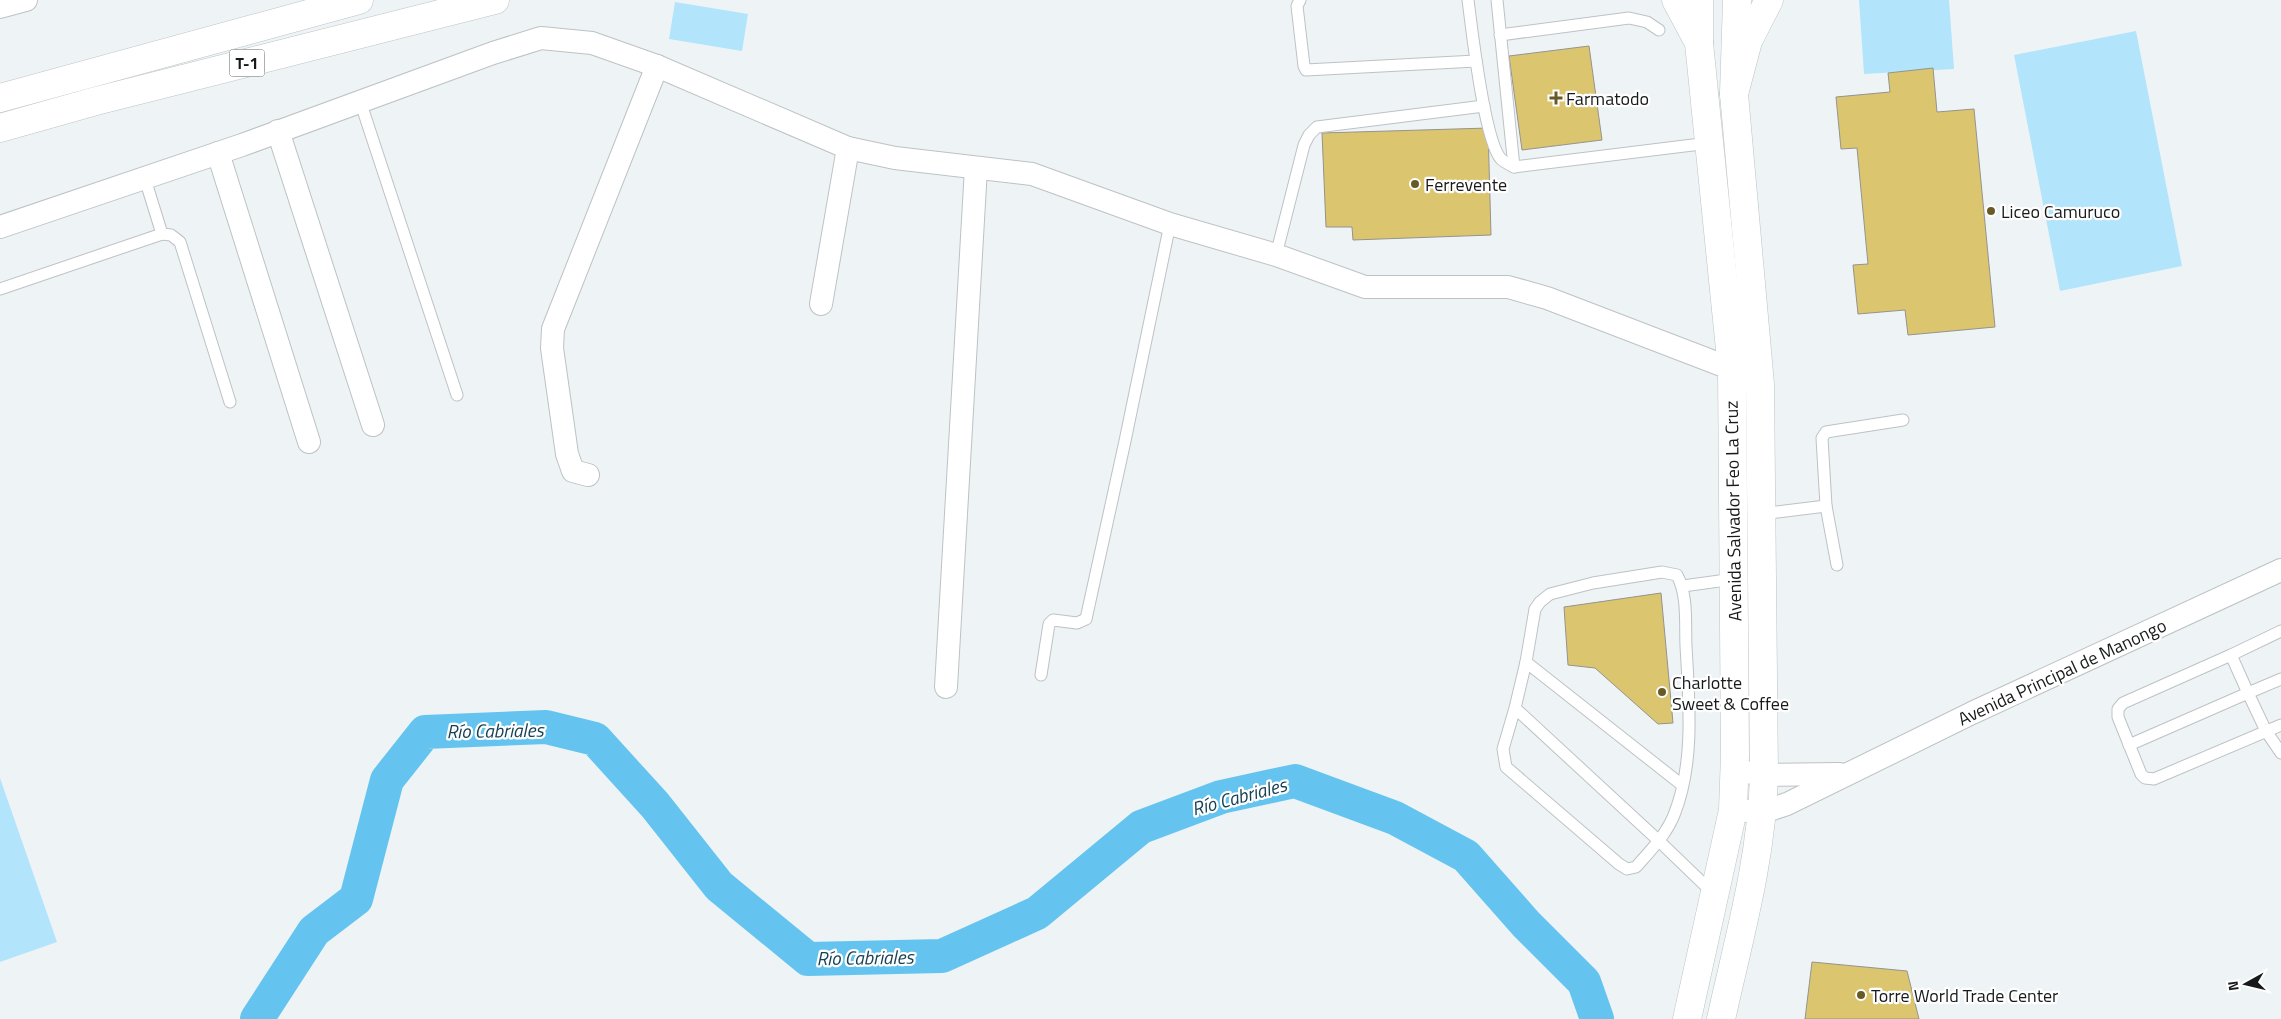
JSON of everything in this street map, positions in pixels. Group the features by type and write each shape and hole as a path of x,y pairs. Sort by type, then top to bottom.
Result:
{"main road":[{"name":"T-1","path":"0,98 359,0"},
{"name":"T-1","path":"0,128 96,101 495,0"},
{"path":"1676,0 1698,43"},
{"name":"Avenida Salvador Feo La Cruz","path":"1687,1019 1733,810 1734,770 1732,369 1698,43 1698,0"},
{"name":"Avenida Salvador Feo La Cruz","path":"1721,1019 1756,866 1764,812 1760,384 1734,94 1737,0"},
{"path":"1734,94 1748,41 1769,0"}],"street":[{"path":"0,7 26,0"},
{"path":"0,227 145,179 493,53 541,38 592,42 657,66 848,148 895,158 1032,174 1170,224 1276,255 1365,286 1508,287 1547,298 1732,369"},
{"path":"588,475 573,471 567,454 552,348 553,328 657,66"},
{"path":"278,132 373,425"},
{"path":"821,304 848,148"},
{"path":"218,153 309,442"},
{"path":"946,687 976,168"},
{"name":"Avenida Principal de Manongo","path":"1733,810 1764,812 1787,804 1844,774 2281,570"},
{"name":"Avenida Principal de Manongo","path":"1734,770 1764,774 1844,774"}],"lane":[{"path":"1300,0 1297,6 1306,70 1476,61"},
{"path":"1468,0 1484,106 1495,149 1502,159 1514,167 1708,143"},
{"path":"1497,0 1514,167"},
{"path":"1500,36 1629,18 1647,22 1660,30"},
{"path":"360,101 457,395"},
{"path":"1276,255 1304,145 1309,135 1317,127 1484,106"},
{"path":"145,179 162,234"},
{"path":"1041,676 1049,624 1053,620 1077,623 1086,619 1126,441 1170,224"},
{"path":"0,289 162,234 171,235 180,242 230,402"},
{"path":"1837,565 1826,506 1822,438 1826,432 1903,420"},
{"path":"1761,514 1826,506"},
{"path":"1662,572 1677,575 1683,586 1689,705 1687,751 1682,785 1674,815 1659,841 1636,867 1627,869 1506,767 1504,749 1526,662 1535,609 1550,594 1593,583 1662,572"},
{"path":"1683,586 1734,579"},
{"path":"2281,631 2123,703 2118,709 2118,717 2141,774 2145,778 2154,779 2281,725"},
{"path":"2231,655 2266,731 2277,750 2281,753"},
{"path":"1526,662 1682,785"},
{"path":"2130,745 2281,679"},
{"path":"1514,708 1714,894"}],"shaded area":[{"path":"1859,0 1949,0 1954,69 1864,74"},
{"path":"675,2 748,14 742,51 669,39"},
{"path":"2136,31 2182,266 2060,291 2014,55"},
{"path":"0,778 57,942 0,962"}],"building":[{"name":"Farmatodo","path":"1589,46 1602,140 1522,150 1509,56"},
{"path":"1933,68 1937,112 1974,109 1995,327 1908,335 1905,310 1858,314 1853,265 1868,264 1857,148 1841,149 1836,97 1890,92 1888,73"},
{"path":"1488,128 1491,235 1353,240 1352,227 1326,227 1322,133"},
{"path":"1661,593 1673,723 1658,724 1595,668 1568,665 1564,607"},
{"name":"Torre World Trade Center","path":"1812,962 1907,971 1919,1019 1805,1019"}],"waterway":[{"name":"Río Cabriales","path":"257,1019 314,931 356,899 387,780 425,732 546,727 595,739 655,805 719,886 808,959 942,956 1037,913 1141,827 1221,797 1295,781 1395,818 1466,856 1526,924 1584,982 1597,1019"}],"place":[{"name":"Farmatodo","path":"1556,98"},
{"name":"Ferrevente","path":"1415,184"},
{"name":"Liceo Camuruco","path":"1991,211"},
{"name":"Charlotte Sweet & Coffee","path":"1662,692"},
{"name":"Torre World Trade Center","path":"1861,995"}]}
